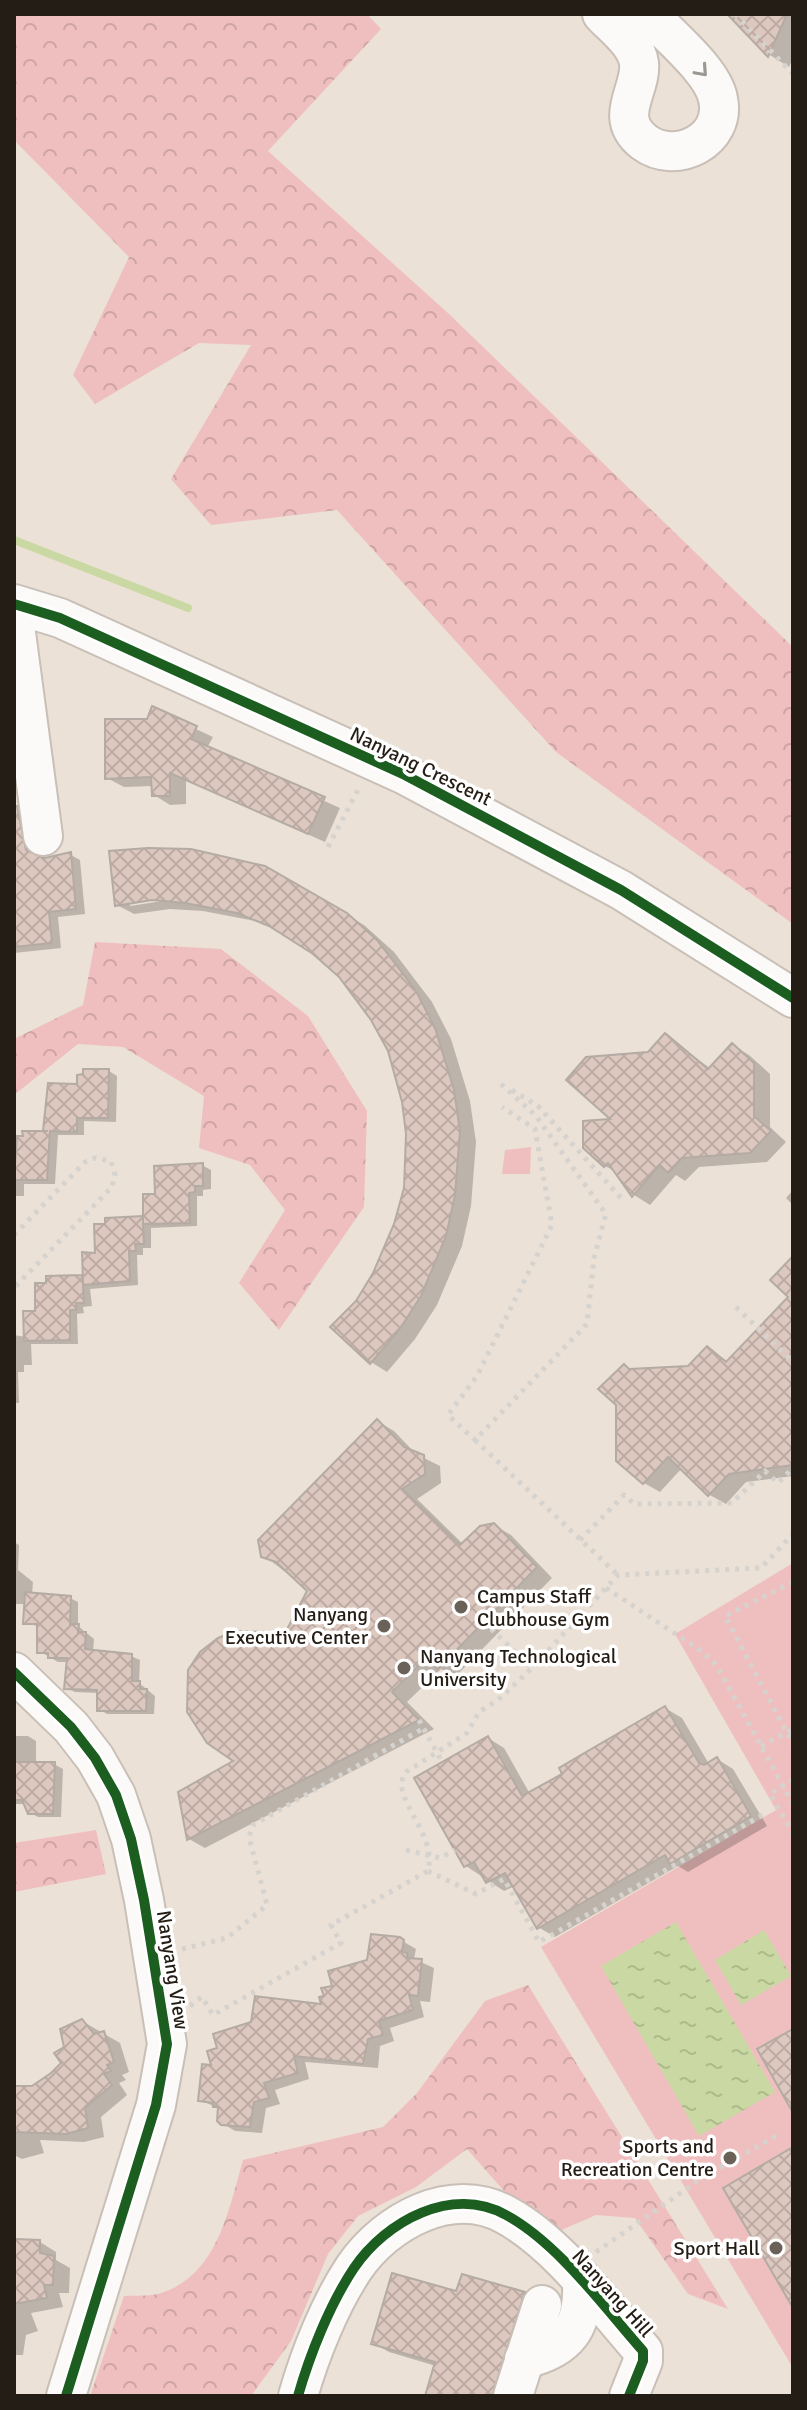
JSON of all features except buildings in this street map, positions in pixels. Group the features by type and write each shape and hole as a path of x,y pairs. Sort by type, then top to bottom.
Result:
{"street":[{"path":"602,14 632,46 639,62 637,80 628,101 631,123 643,141 662,152 685,152 704,141 711,132 717,122 719,100 710,80 649,14"},
{"name":"Nanyang Crescent","path":"14,604 60,618 405,775 621,890 793,998"},
{"path":"15,636 43,836"},
{"name":"Nanyang View","path":"14,1672 71,1727 95,1758 116,1795 131,1839 144,1900 167,2044 156,2105 66,2396"},
{"name":"Nanyang Hill","path":"298,2396 342,2289 355,2266 388,2233 440,2206 476,2202 504,2214 527,2229 582,2282 643,2351 643,2361 629,2396"},
{"name":"Nanyang Hill","path":"524,2359 548,2354 562,2345 583,2306 582,2282"},
{"path":"513,2396 542,2305"}],"path":[{"path":"735,14 793,74"},
{"path":"328,847 363,779"},
{"path":"475,1440 587,1324 594,1258 606,1214 536,1116 501,1084 538,1106 622,1199"},
{"path":"502,1107 535,1129 552,1225 477,1376 448,1415 618,1575"},
{"path":"14,1235 85,1162 95,1158 111,1161 115,1175 112,1187 14,1288"},
{"path":"736,1307 793,1362"},
{"path":"580,1540 624,1495 634,1504 732,1503 765,1471 778,1483 793,1468"},
{"path":"185,2010 202,1997 213,2015 341,1943 331,1925 428,1871 432,1856 427,1838 400,1789 406,1772 467,1733 479,1712 498,1700 532,1668 618,1575 761,1568 793,1534"},
{"path":"793,1582 725,1616 793,1744"},
{"path":"606,1588 703,1652 717,1666 793,1804"},
{"path":"484,1622 532,1668"},
{"path":"419,1720 442,1762"},
{"path":"173,1950 212,1944 227,1938 267,1905 249,1837 253,1825 424,1728"},
{"path":"761,1746 793,1729"},
{"path":"793,1780 770,1794 793,1833"},
{"path":"428,1871 476,1894 504,1879 539,1942 766,1813"},
{"path":"406,1850 440,1858 455,1850"},
{"path":"582,2282 598,2248 702,2178 776,2136"}],"green space":[{"path":"14,14 367,14 381,29 268,151 449,314 793,647 793,924 556,752 337,510 211,525 171,479 251,345 199,343 95,404 73,375 129,257 14,140"},
{"path":"95,942 221,949 308,1016 367,1111 364,1207 279,1330 239,1283 285,1210 250,1165 199,1148 204,1096 123,1047 78,1044 14,1095 14,1039 83,1005"},
{"path":"531,1147 530,1174 502,1174 505,1150"},
{"name":"Sports and Recreation Centre","path":"793,1563 793,2368 541,1947 776,1810 675,1634"},
{"path":"96,1830 106,1874 14,1892 14,1843"},
{"path":"528,1985 728,2309 688,2294 635,2218 596,2215 557,2232 504,2191 467,2149 416,2187 358,2216 328,2254 291,2341 251,2396 90,2396 124,2296 161,2293 195,2272 218,2238 243,2160 383,2127 417,2093 485,2001"}],"water":[{"path":"676,1922 775,2092 699,2136 601,1966"},
{"path":"764,1930 791,1976 741,2005 715,1960"}],"waterway":[{"path":"14,540 188,608"}],"cycle path":[{"path":"14,604 60,618 405,775 621,890 793,998"},
{"path":"14,1672 71,1727 95,1758 116,1795 131,1839 144,1900 167,2044 156,2105 66,2396"},
{"path":"298,2396 329,2313 345,2282 368,2251 402,2223 422,2213 443,2206 464,2204 485,2207 525,2227 562,2259 596,2296 643,2351 643,2361 629,2396"}],"place":[{"name":"Campus Staff Clubhouse Gym","path":"461,1607"},
{"name":"Nanyang Executive Center","path":"384,1626"},
{"name":"Nanyang Technological University","path":"404,1668"},
{"name":"Sports and Recreation Centre","path":"730,2158"},
{"name":"Sport Hall","path":"776,2248"}]}
